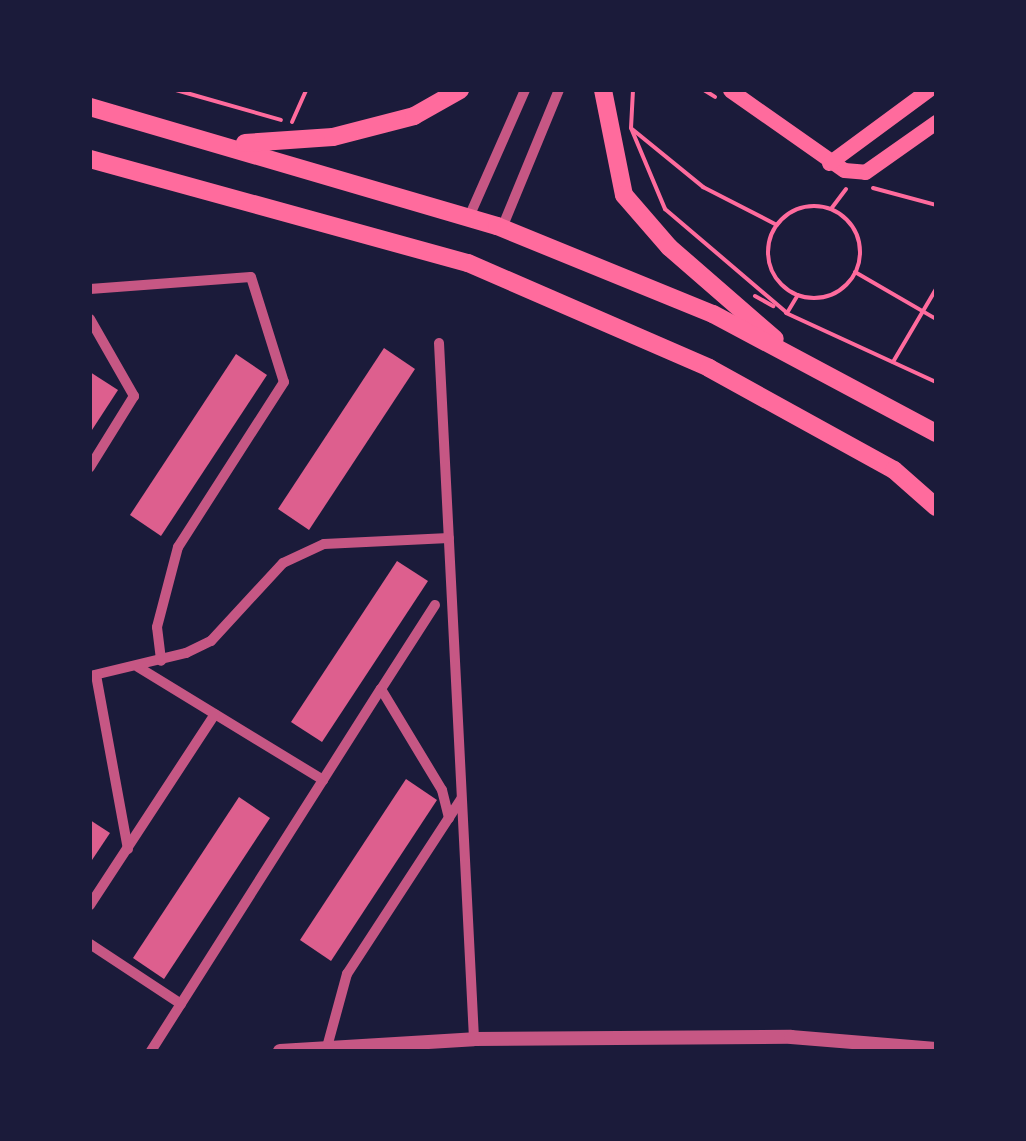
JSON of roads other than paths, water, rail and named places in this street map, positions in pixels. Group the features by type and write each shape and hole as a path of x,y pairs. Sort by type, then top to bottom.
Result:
{"main road":[{"path":"226,144 289,132 333,137 414,116 460,90"},
{"path":"730,90 829,162 865,172 936,122"},
{"path":"829,162 928,90"},
{"path":"603,97 624,196 669,247 798,359"},
{"path":"90,106 502,228 713,314 936,434"},
{"path":"90,158 468,262 710,368 894,470 936,506"}],"street":[{"path":"469,218 525,90"},
{"path":"502,228 558,90"},
{"path":"90,289 250,277 284,382 178,547 158,627 160,661"},
{"path":"90,319 134,396 90,467"},
{"path":"440,343 474,1039"},
{"path":"128,850 93,676 160,661 211,641 283,563 300,554 355,540 449,538"},
{"path":"152,1051 435,605"},
{"path":"138,667 323,780"},
{"path":"381,688 442,790 449,818"},
{"path":"90,905 215,714"},
{"path":"328,1047 346,974 462,798"},
{"path":"90,944 181,1004"},
{"path":"280,1051 474,1039 522,1045 790,1037 936,1049"}]}
